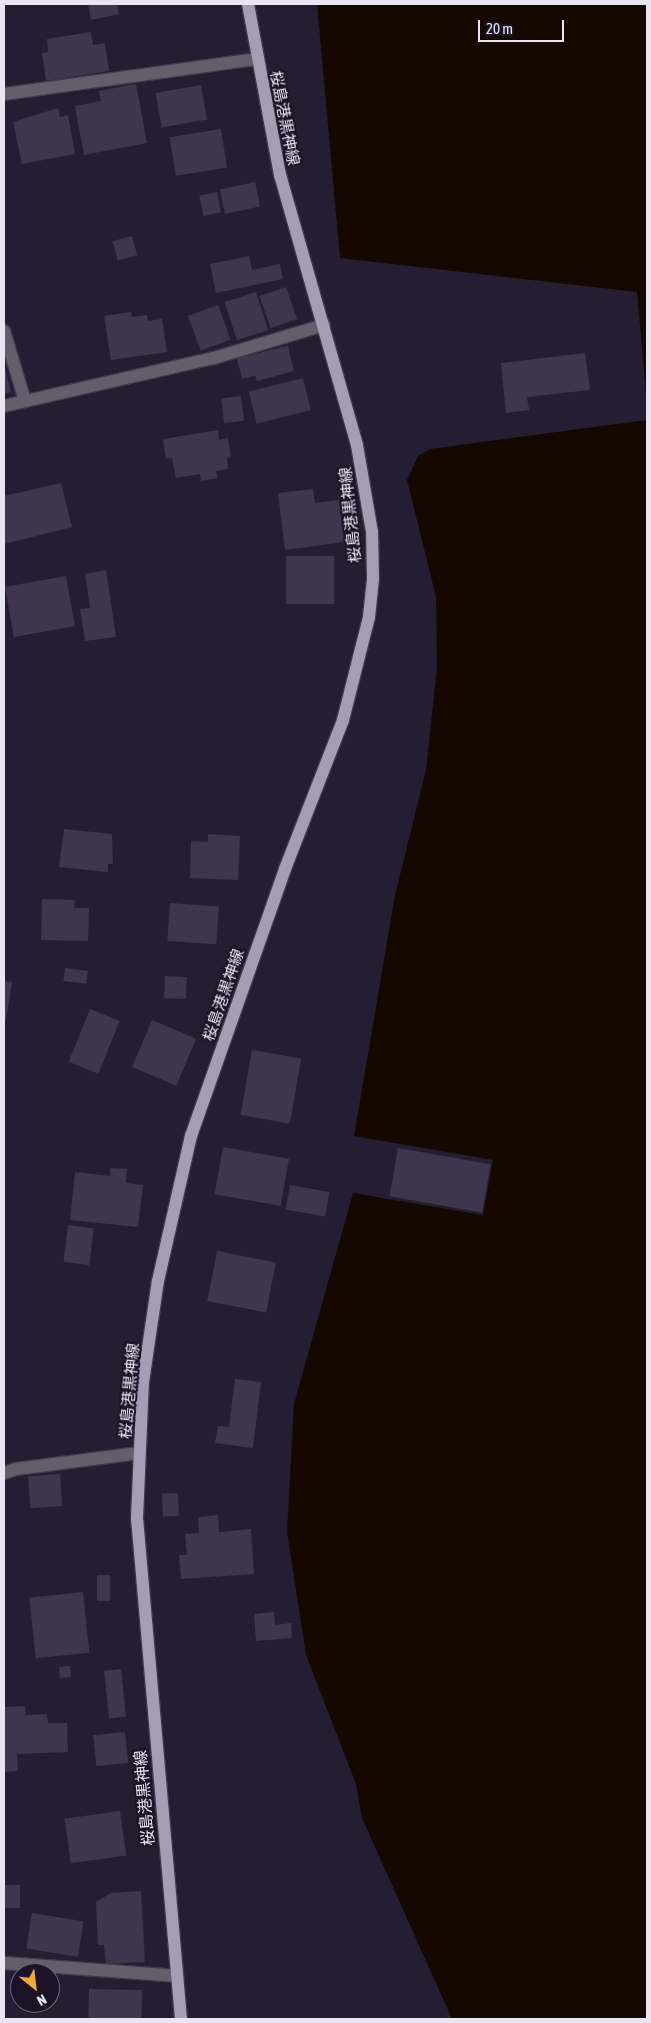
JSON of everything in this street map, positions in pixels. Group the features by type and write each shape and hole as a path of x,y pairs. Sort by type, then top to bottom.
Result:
{"main road":[{"name":"桜島港黒神線","path":"181,2019 142,1594 137,1518 143,1382 158,1281 184,1160 250,965 343,720 369,617 372,560 366,493 358,444 280,175 248,4"}],"street":[{"path":"4,94 257,59"},
{"path":"4,406 214,358 324,325"},
{"path":"4,331 25,401"},
{"path":"4,1474 16,1469 140,1453"},
{"path":"4,1963 176,1976"}],"shaded area":[{"path":"317,4 647,4 647,405 637,292 340,258"},
{"path":"647,420 647,2019 452,2019 362,1818 356,1784 306,1655 287,1532 294,1404 353,1193 483,1215 493,1160 354,1136 395,895 426,770 437,668 436,597 407,480 418,456 430,449"}],"building":[{"path":"88,4 117,4 119,14 91,20"},
{"path":"91,32 93,45 105,43 109,71 46,81 42,53 48,52 47,39"},
{"path":"136,84 147,143 84,155 75,106 101,101 99,91"},
{"path":"201,85 207,119 162,127 156,93"},
{"path":"58,108 60,117 68,115 75,154 22,164 13,122"},
{"path":"221,129 227,168 176,176 170,137"},
{"path":"255,182 260,206 225,214 220,189"},
{"path":"217,192 221,213 203,216 199,195"},
{"path":"132,236 137,255 118,260 113,241"},
{"path":"249,256 252,270 280,264 283,279 216,293 210,264"},
{"path":"286,287 297,319 271,328 260,296"},
{"path":"256,292 268,330 237,340 225,302"},
{"path":"218,305 231,340 201,351 188,316"},
{"path":"131,312 132,317 147,315 148,321 162,319 167,352 111,360 104,316"},
{"path":"288,346 294,371 257,381 255,376 242,379 237,358"},
{"path":"585,353 590,390 527,397 529,410 506,413 501,363"},
{"path":"4,364 11,392 4,394"},
{"path":"303,378 311,410 257,424 249,392"},
{"path":"241,396 244,421 224,423 221,398"},
{"path":"218,430 219,440 228,438 231,457 227,458 228,469 216,471 218,478 201,481 200,474 176,478 172,458 166,459 163,439"},
{"path":"61,483 72,527 4,544 4,496"},
{"path":"313,489 315,503 339,500 344,542 285,550 278,493"},
{"path":"286,556 334,556 334,604 286,604"},
{"path":"106,570 116,637 85,641 80,609 90,608 85,574"},
{"path":"66,576 75,626 14,637 5,587"},
{"path":"64,829 112,834 113,864 108,864 108,872 59,867"},
{"path":"208,834 240,836 238,880 190,878 191,841 208,842"},
{"path":"42,899 75,900 74,908 89,908 88,941 41,940"},
{"path":"170,903 219,906 216,944 167,941"},
{"path":"65,968 88,971 86,984 63,981"},
{"path":"165,976 187,977 186,999 164,998"},
{"path":"4,981 12,982 6,1020 4,1020"},
{"path":"90,1009 120,1021 98,1074 69,1062"},
{"path":"152,1020 196,1039 176,1086 132,1067"},
{"path":"252,1050 301,1059 290,1124 241,1115"},
{"path":"223,1147 289,1159 281,1206 215,1194"},
{"path":"398,1148 491,1164 482,1213 389,1196"},
{"path":"110,1168 127,1169 126,1183 143,1185 138,1227 70,1220 75,1172 110,1176"},
{"path":"290,1185 329,1192 325,1217 286,1210"},
{"path":"68,1225 94,1228 89,1265 63,1262"},
{"path":"217,1251 276,1262 266,1313 207,1301"},
{"path":"235,1379 261,1382 253,1448 215,1443 218,1426 229,1427"},
{"path":"60,1474 62,1506 30,1508 28,1476"},
{"path":"178,1493 179,1516 163,1517 162,1494"},
{"path":"218,1515 219,1532 251,1529 254,1574 181,1579 179,1555 187,1555 185,1534 199,1533 198,1517"},
{"path":"97,1575 110,1575 110,1601 97,1601"},
{"path":"83,1592 89,1653 36,1658 29,1598"},
{"path":"274,1612 275,1625 291,1623 292,1638 256,1641 254,1614"},
{"path":"70,1666 71,1677 60,1678 59,1667"},
{"path":"121,1669 126,1717 109,1719 104,1671"},
{"path":"25,1706 26,1715 47,1714 48,1723 67,1723 68,1752 17,1754 18,1771 4,1772 4,1707"},
{"path":"125,1732 128,1763 96,1766 93,1735"},
{"path":"120,1811 126,1856 71,1863 65,1819"},
{"path":"4,1885 20,1885 20,1908 4,1908"},
{"path":"141,1891 145,1962 106,1964 104,1945 98,1945 96,1902 111,1893"},
{"path":"32,1913 83,1921 78,1957 26,1949"},
{"path":"89,1989 142,1990 141,2019 88,2019"}]}
